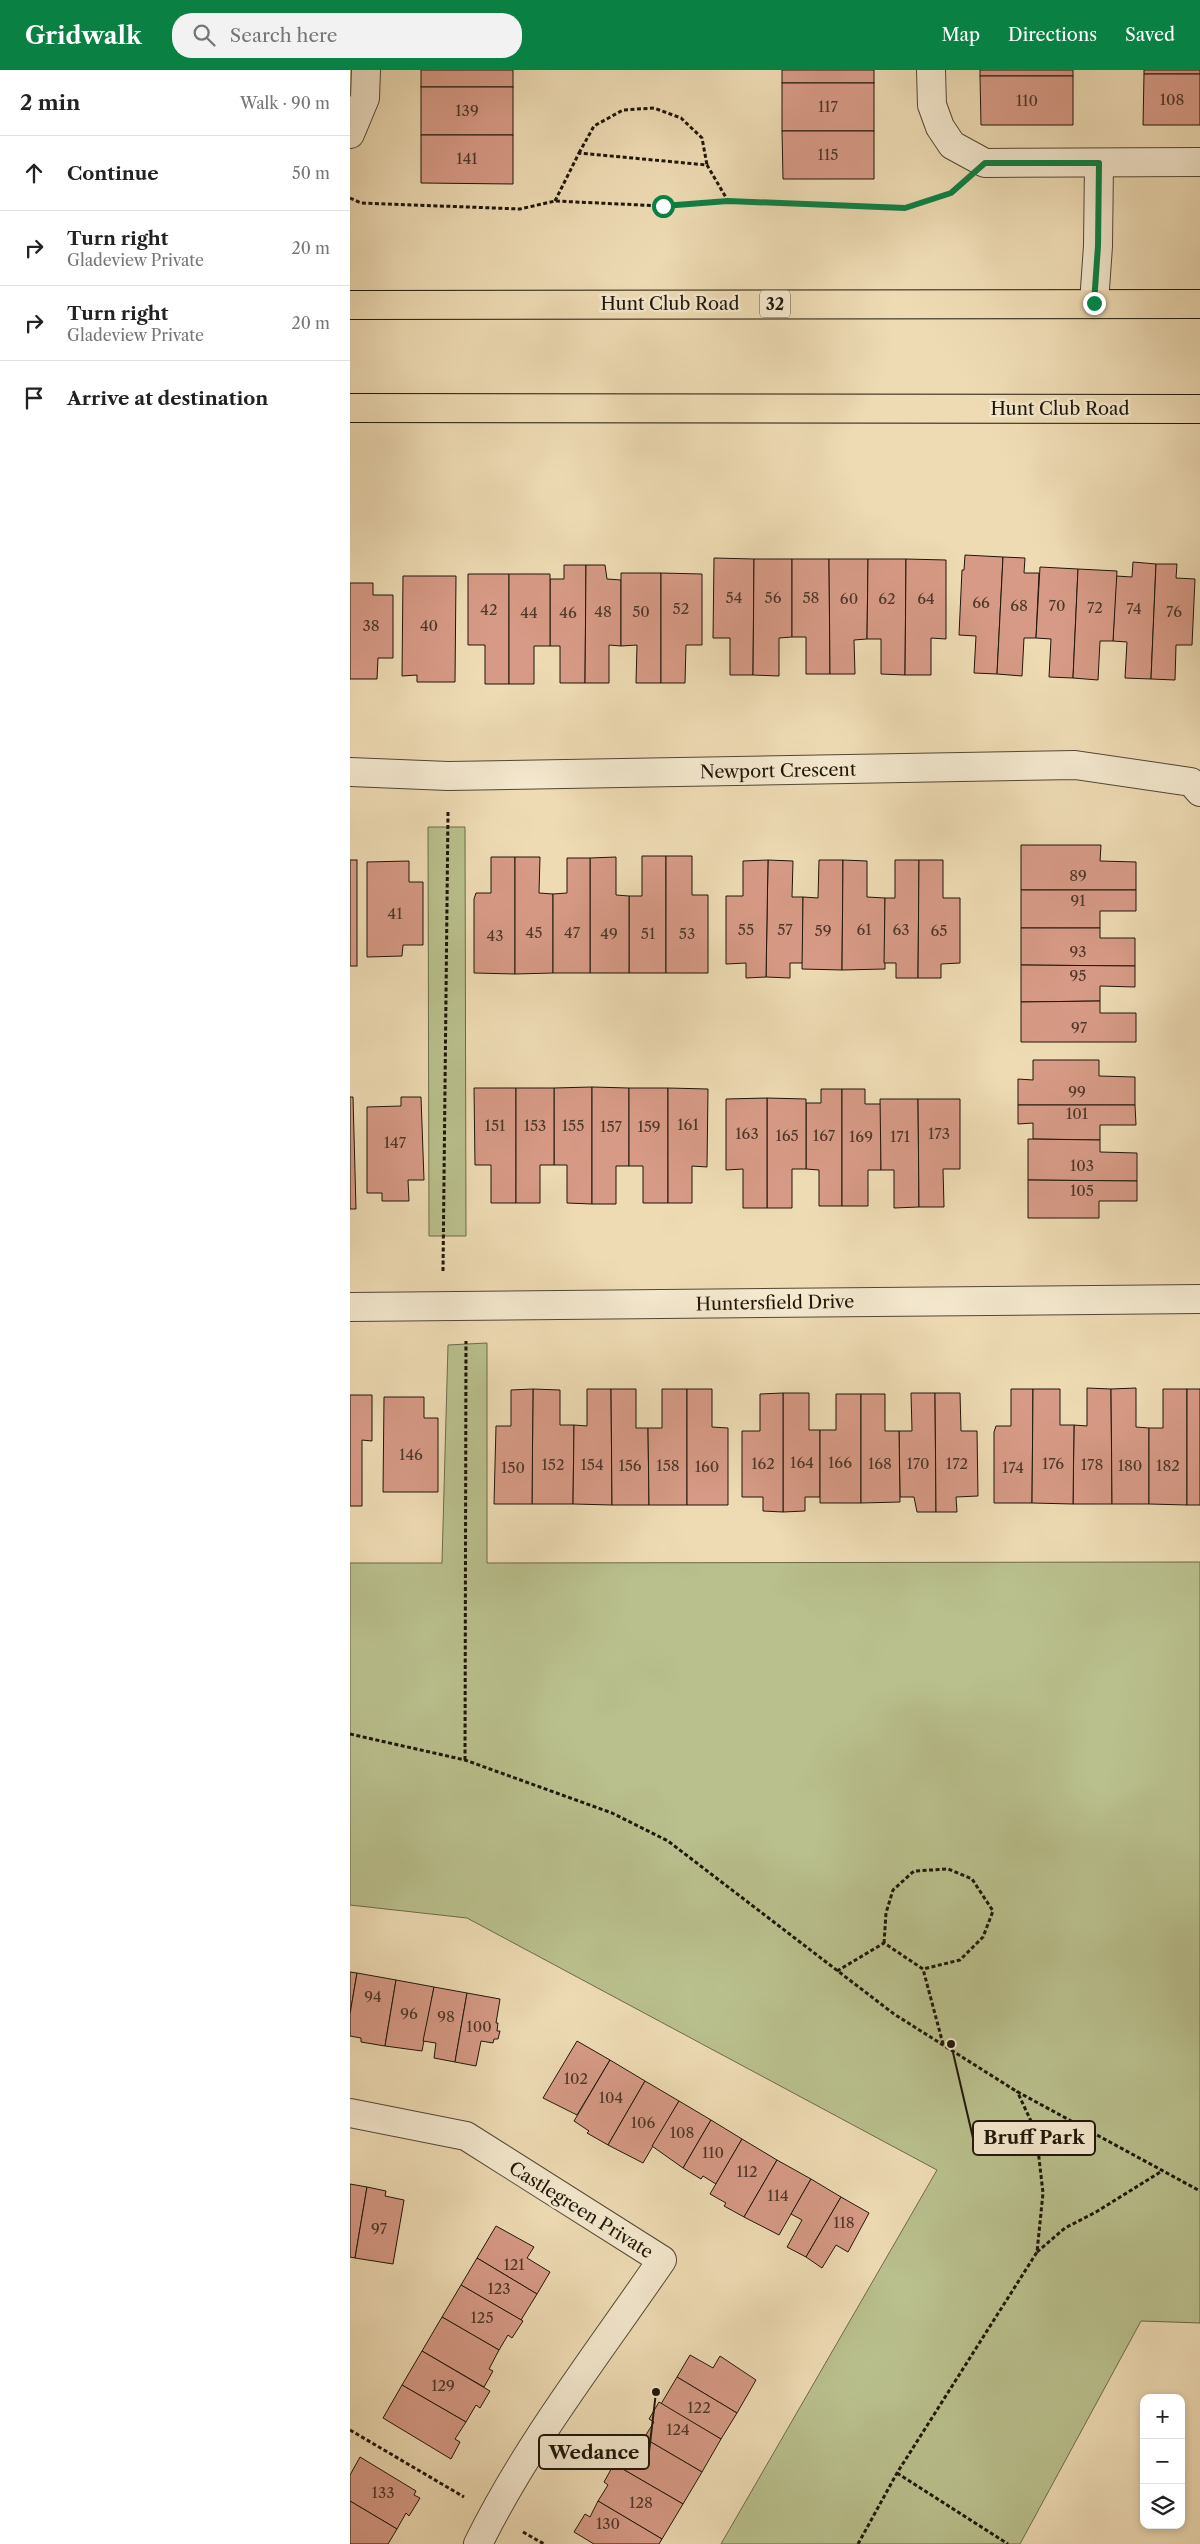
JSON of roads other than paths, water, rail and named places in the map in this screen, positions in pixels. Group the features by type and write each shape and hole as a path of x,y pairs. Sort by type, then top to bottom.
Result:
{"main road":[{"name":"Hunt Club Road","path":"350,305 1200,304"},
{"name":"Hunt Club Road","path":"350,408 1200,409"}],"street":[{"path":"350,134 365,98 366,70"},
{"path":"931,70 932,105 940,127 952,145 985,163 1200,162"},
{"path":"1094,303 1098,246 1099,163"},
{"name":"Newport Crescent","path":"350,772 448,776 1075,765 1191,782 1200,792"},
{"name":"Huntersfield Drive","path":"350,1307 1200,1299"},
{"name":"Castlegreen Private","path":"350,2113 466,2136 662,2260 527,2456 493,2513 478,2544"}],"place":[{"name":"Bruff Park","path":"951,2044"},
{"name":"Wedance","path":"656,2392"}]}
